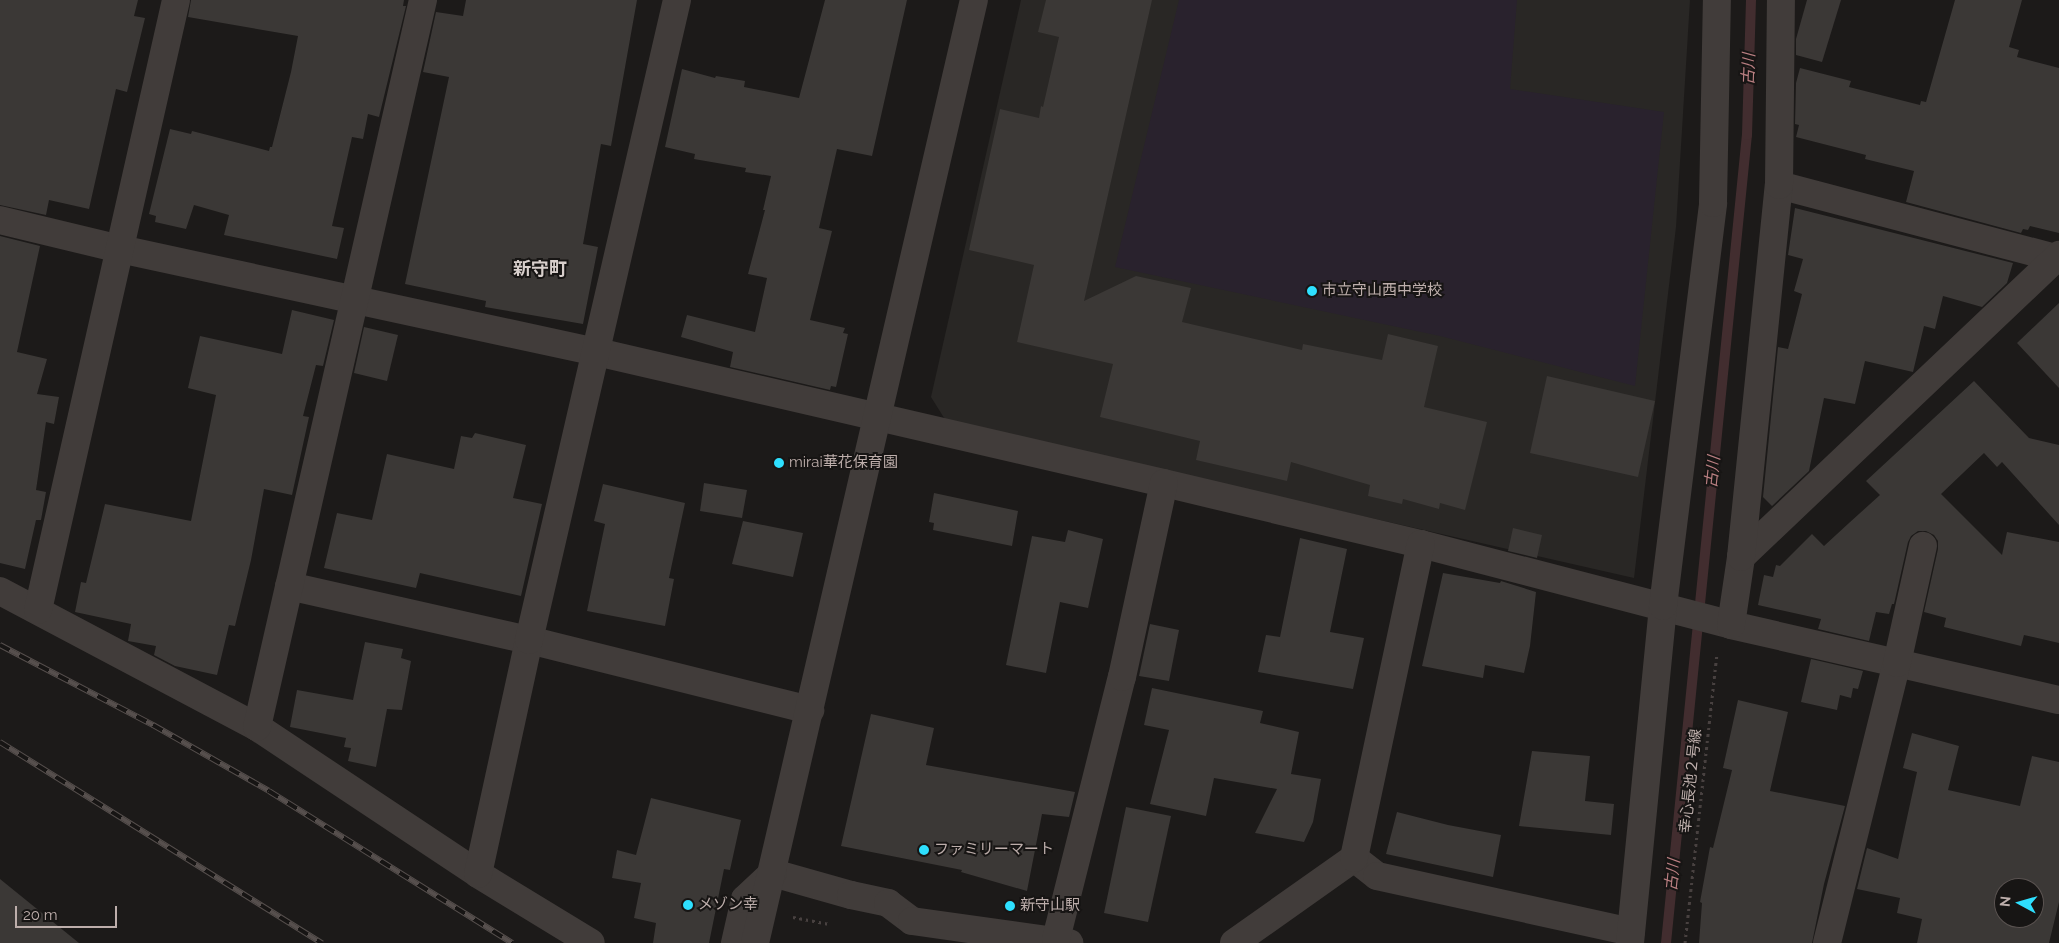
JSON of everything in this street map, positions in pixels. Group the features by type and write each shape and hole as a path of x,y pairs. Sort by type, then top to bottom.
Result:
{"street":[{"path":"38,610 176,0"},
{"path":"257,727 424,0"},
{"path":"478,874 529,640 598,352 677,0"},
{"path":"755,943 974,0"},
{"path":"1354,858 1377,876 1630,937 1663,606 1712,203 1717,0"},
{"path":"1726,623 1741,557 1779,185 1780,0"},
{"path":"1779,185 2058,257"},
{"path":"0,220 120,249 598,352 876,418 1164,483 1421,544 1726,623 2059,700"},
{"path":"1741,557 2058,257"},
{"path":"772,873 852,896 888,903 914,932 1063,941 1164,483"},
{"path":"1234,943 1354,858 1421,544"},
{"path":"1827,943 1897,663 1923,546"},
{"path":"289,586 529,640 810,710"},
{"path":"0,591 257,727 478,874 591,943"},
{"path":"735,943 745,899 772,873"}],"path":[{"name":"幸心長池２号線","path":"1685,943 1726,623"},
{"path":"786,916 844,927 852,896"}],"shaded area":[{"name":"市立守山西中学校","path":"1021,0 1690,0 1676,227 1634,578 946,421 931,397"},
{"path":"1179,0 1517,0 1510,89 1664,112 1635,386 1440,336 1115,267"}],"building":[{"path":"0,0 138,0 134,16 145,18 127,92 116,89 89,209 49,200 46,215 0,205"},
{"path":"191,0 404,0 403,6 406,6 379,117 368,114 363,139 352,137 332,226 344,228 337,259 224,235 229,215 194,205 186,229 155,222 156,216 149,214 170,129 191,134 192,131 269,151 270,147 272,147 291,72 298,36 188,17"},
{"path":"466,0 637,0 611,146 601,144 583,244 598,247 583,324 485,307 486,301 405,284 449,77 423,72 436,12 463,16"},
{"path":"825,0 907,0 872,156 837,149 819,228 832,231 810,320 845,328 843,333 848,334 836,387 831,386 830,390 730,367 733,352 681,337 687,315 755,332 767,278 748,274 765,210 763,210 771,176 745,172 746,168 694,159 695,154 665,147 682,69 715,78 716,76 745,81 744,87 799,98"},
{"path":"1046,0 1152,0 1084,301 1136,276 1191,288 1182,322 1302,350 1303,344 1382,360 1388,334 1438,346 1424,407 1487,422 1465,510 1440,503 1439,509 1403,499 1402,504 1368,496 1370,485 1291,462 1287,481 1196,460 1200,441 1100,417 1113,364 1017,342 1034,265 969,250 1000,109 1039,118 1041,106 1043,107 1059,37 1038,32"},
{"path":"1807,0 1841,0 1822,62 1796,55 1796,39"},
{"path":"1955,0 2022,0 2009,47 2019,50 2017,57 2059,68 2059,233 2030,226 2028,230 2023,229 2021,233 1906,202 1914,171 1865,159 1866,155 1796,137 1799,125 1795,124 1796,83 1800,68 1851,81 1849,87 1920,105 1921,101 1926,102"},
{"path":"1795,208 2013,263 2007,283 1982,307 1943,296 1935,329 1924,326 1913,372 1865,361 1855,404 1824,398 1809,471 1772,506 1763,497 1778,347 1788,349 1802,294 1794,291 1803,259 1788,255"},
{"path":"0,236 40,246 17,352 47,359 37,394 59,397 54,424 46,422 36,490 46,492 41,520 36,520 25,569 0,563"},
{"path":"2059,303 2059,388 2017,343"},
{"path":"292,310 334,320 323,366 316,365 303,416 309,417 292,495 264,489 251,560 235,626 229,625 217,675 175,666 154,655 156,646 128,641 131,624 75,612 81,582 86,583 105,504 191,521 216,395 188,388 200,336 282,354"},
{"path":"364,327 398,335 387,381 354,373"},
{"path":"1547,376 1655,401 1638,477 1530,453"},
{"path":"1974,381 2029,438 2059,445 2059,525 2002,462 1997,467 1984,453 1941,494 2002,555 2007,532 2059,542 2059,643 2024,635 2021,646 1944,627 1946,618 1924,612 1938,549 1938,541 1934,535 1926,531 1918,531 1911,536 1894,604 1892,604 1889,614 1876,612 1869,641 1818,629 1821,619 1758,605 1764,575 1773,577 1776,565 1780,566 1812,534 1824,546 1880,495 1866,481"},
{"path":"475,433 526,445 513,498 542,504 521,596 420,573 416,588 324,568 337,513 372,520 387,454 454,469 461,436 472,438"},
{"path":"704,483 747,490 742,518 700,511"},
{"path":"603,484 685,503 669,578 674,579 665,626 587,611 605,524 594,521"},
{"path":"934,493 1018,511 1012,546 933,530 934,523 929,522"},
{"path":"743,521 803,533 793,577 732,564"},
{"path":"1513,528 1542,535 1537,558 1508,551"},
{"path":"1068,530 1103,539 1088,608 1060,602 1046,673 1006,665 1032,536 1065,542"},
{"path":"1300,538 1347,549 1330,632 1364,638 1353,689 1258,672 1266,635 1280,637"},
{"path":"1443,573 1500,583 1501,581 1536,592 1530,646 1524,673 1485,665 1483,678 1422,666"},
{"path":"1150,624 1179,630 1169,681 1139,676"},
{"path":"365,642 403,649 401,658 411,661 402,710 387,709 376,767 348,761 351,748 344,747 346,738 290,727 297,690 353,700"},
{"path":"1811,659 1863,671 1858,689 1853,688 1851,698 1840,695 1837,710 1801,702"},
{"path":"1152,688 1263,711 1260,723 1299,732 1291,774 1321,779 1313,822 1304,842 1255,833 1277,789 1214,778 1206,816 1150,804 1169,730 1144,725"},
{"path":"1738,700 1788,712 1770,791 1845,806 1824,884 1812,943 1699,943 1702,903 1700,902 1710,847 1713,848 1732,770 1723,768"},
{"path":"871,714 934,728 926,765 1075,792 1069,817 1042,814 1027,891 961,872 962,870 841,846"},
{"path":"1912,733 1959,746 1948,790 2020,806 2032,756 2059,762 2059,902 2049,943 1917,943 1922,919 1897,913 1900,898 1857,889 1867,848 1898,859 1917,772 1903,768"},
{"path":"1532,751 1590,756 1585,801 1614,804 1611,835 1519,826"},
{"path":"651,798 741,820 730,870 724,869 709,943 653,943 656,923 634,918 641,883 612,878 617,850 636,855"},
{"path":"1126,807 1171,816 1148,922 1104,913"},
{"path":"1397,812 1448,825 1501,835 1493,877 1386,854"},
{"path":"0,879 79,943 0,943"}],"waterway":[{"name":"古川","path":"1666,943 1747,135 1751,0"}],"railway":[{"path":"0,645 153,725 269,791 512,943"},
{"path":"0,742 322,943"}],"place":[{"name":"市立守山西中学校","path":"1312,291"},
{"name":"mirai華花保育園","path":"779,463"},
{"name":"ファミリーマート","path":"924,850"},
{"name":"メゾン幸","path":"688,905"},
{"name":"新守山駅","path":"1010,906"}],"district":[{"name":"新守町","path":"540,269"}]}
